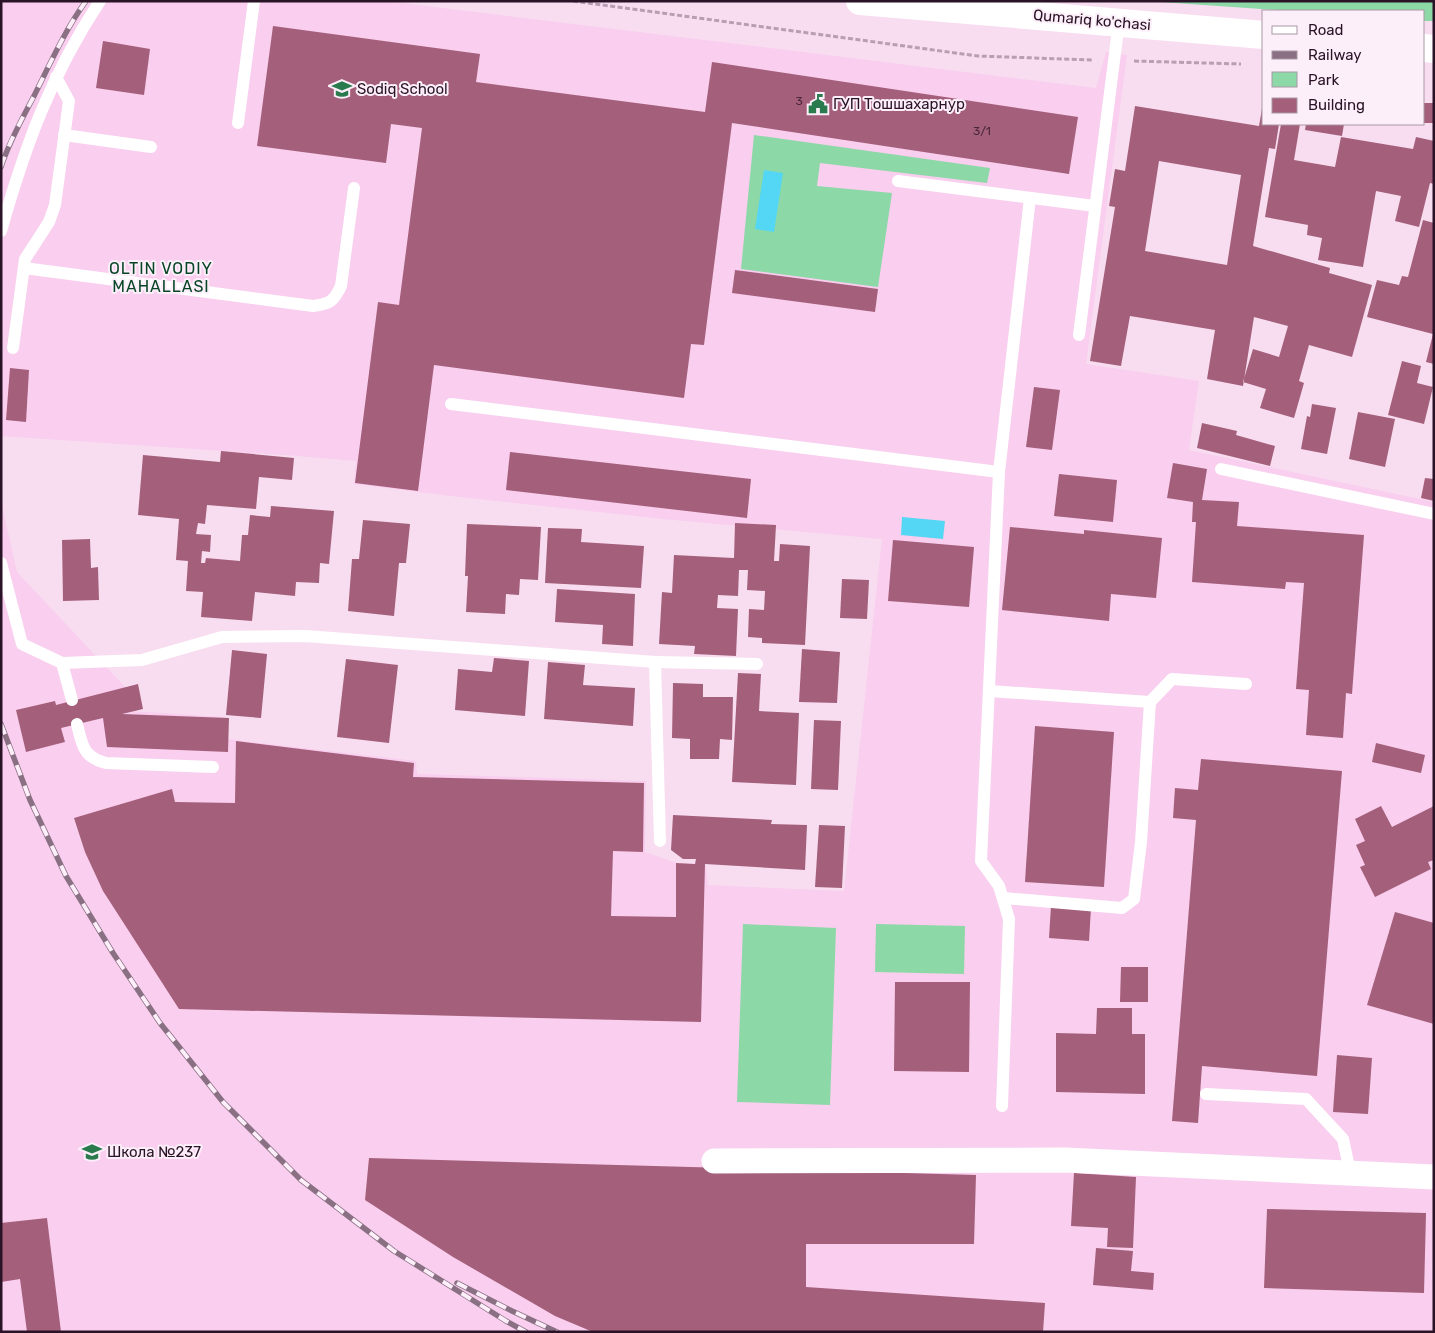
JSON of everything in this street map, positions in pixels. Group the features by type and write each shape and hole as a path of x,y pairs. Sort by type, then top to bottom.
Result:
{"main road":[{"name":"Qumariq ko'chasi","path":"860,1 1262,35"}],"street":[{"path":"714,1161 1065,1160 1434,1177"}],"lane":[{"path":"1,231 26,148 56,78 67,54 100,1"},
{"path":"238,122 254,1"},
{"path":"1079,335 1119,22"},
{"path":"13,348 25,259 53,214 68,101 56,78"},
{"path":"64,135 152,147"},
{"path":"898,181 1096,206"},
{"path":"24,268 313,306 326,305 336,296 341,286 354,188"},
{"path":"1002,1106 1009,919 999,886 981,861 999,472 1030,198"},
{"path":"451,404 999,472"},
{"path":"1221,468 1434,514"},
{"path":"1,564 22,644 62,663 142,660 222,637 296,636 655,662 757,664"},
{"path":"655,662 660,841"},
{"path":"62,663 72,700"},
{"path":"1003,898 1122,908 1134,899 1141,842 1150,702 1172,679 1246,684"},
{"path":"989,691 1150,702"},
{"path":"77,724 82,745 87,754 95,760 106,763 212,767"},
{"path":"1206,1094 1306,1099 1344,1139 1350,1172"}],"path":[{"path":"573,1 978,56 1244,64"}],"shaded area":[{"path":"1,1 386,1 1096,88 1106,52 1127,55 1086,364 1199,381 1189,450 1434,502 1434,1332 1,1332 1,501 17,572 127,689 129,711 224,717 227,739 416,761 417,774 646,781 645,852 680,864 706,865 708,885 844,891 882,539 663,519 354,484 356,461 1,436"}],"green space":[{"path":"1146,1 1434,1 1434,21 1425,21 1425,10 1276,10"},
{"path":"754,135 990,168 987,183 820,163 817,186 892,193 878,287 741,269"},
{"path":"743,924 836,928 830,1105 737,1102"},
{"path":"876,924 965,926 964,974 875,972"}],"water":[{"path":"764,170 783,173 774,232 755,229"},
{"path":"902,517 945,521 943,539 901,535"}],"building":[{"path":"273,26 480,54 476,82 705,112 712,62 1078,117 1069,174 732,123 704,345 691,344 684,398 434,365 418,491 355,483 378,302 399,305 422,128 391,124 386,163 257,146"},
{"path":"103,41 150,49 144,95 96,88"},
{"path":"1425,103 1434,103 1434,123 1425,123"},
{"path":"1135,106 1259,126 1262,109 1262,125 1279,125 1275,149 1269,148 1253,246 1330,268 1329,273 1372,285 1352,357 1309,345 1299,381 1304,383 1294,418 1260,408 1266,389 1244,382 1243,386 1207,379 1215,330 1130,316 1121,366 1090,361 1115,207 1109,206 1115,169 1125,171","holes":["1159,161 1241,175 1227,265 1145,251","1254,317 1288,326 1279,357 1253,349 1244,378"]},
{"path":"1281,125 1300,125 1294,160 1335,167 1341,137 1413,149 1416,137 1434,141 1434,184 1430,183 1419,227 1395,221 1401,196 1376,191 1363,267 1318,260 1322,238 1307,235 1308,225 1265,217"},
{"path":"1306,125 1344,125 1342,136 1305,130"},
{"path":"1423,220 1434,223 1434,364 1426,362 1433,334 1367,317 1377,280 1399,285 1402,276 1408,277"},
{"path":"735,270 878,289 875,312 732,293"},
{"path":"1402,361 1421,366 1417,383 1433,387 1424,424 1388,415"},
{"path":"10,368 29,370 26,422 6,420"},
{"path":"1034,387 1060,390 1052,450 1026,447"},
{"path":"1312,404 1336,408 1327,454 1301,449 1307,416 1310,417"},
{"path":"1358,412 1395,419 1385,467 1349,459"},
{"path":"1202,423 1237,431 1236,435 1275,446 1270,466 1197,448"},
{"path":"221,451 294,458 292,480 259,477 256,509 207,505 205,524 198,523 196,534 211,535 210,552 202,551 201,563 205,563 206,558 240,561 242,535 248,535 250,515 270,517 271,506 334,511 329,564 320,563 319,583 296,582 295,596 255,592 252,621 201,617 203,592 186,591 188,561 176,560 179,519 138,515 143,455 220,462"},
{"path":"510,452 751,479 747,518 506,490"},
{"path":"1173,463 1207,469 1202,500 1239,502 1237,526 1364,535 1352,694 1346,693 1343,738 1306,735 1309,690 1296,689 1304,583 1286,582 1285,589 1192,582 1196,522 1192,522 1193,502 1167,498"},
{"path":"1059,474 1117,480 1113,522 1054,516"},
{"path":"1425,478 1434,479 1434,501 1421,498"},
{"path":"363,520 410,524 406,563 399,563 394,616 348,611 352,559 359,559"},
{"path":"735,523 776,525 774,561 779,561 780,544 810,546 805,645 762,643 762,638 748,637 749,609 764,610 765,591 747,590 748,570 739,570 738,596 718,595 717,608 738,609 736,656 694,654 695,646 659,644 662,592 672,593 674,555 734,558"},
{"path":"467,524 541,527 538,580 520,579 519,595 506,594 505,614 466,612 468,576 465,576"},
{"path":"1010,527 1084,534 1084,530 1162,538 1156,598 1111,594 1109,621 1002,610"},
{"path":"548,528 582,529 581,542 644,546 641,588 545,583"},
{"path":"90,539 91,568 98,567 99,600 63,601 62,540"},
{"path":"893,540 974,547 969,607 888,601"},
{"path":"842,579 869,580 867,619 840,618"},
{"path":"557,589 635,594 633,646 602,644 603,625 555,622"},
{"path":"802,649 840,652 837,703 799,702"},
{"path":"232,650 267,654 261,718 226,715"},
{"path":"494,658 529,661 525,716 455,710 458,669 492,672"},
{"path":"346,659 398,665 389,743 337,737"},
{"path":"548,662 585,665 583,685 635,688 633,726 544,719"},
{"path":"738,673 761,674 759,711 799,713 796,785 732,782"},
{"path":"673,683 703,684 703,697 733,697 732,740 720,739 719,759 690,759 690,739 672,738"},
{"path":"138,684 143,709 122,714 229,718 228,752 107,747 103,718 61,728 65,742 26,752 16,710 55,701 56,705"},
{"path":"814,720 841,721 838,790 811,789"},
{"path":"1035,726 1114,732 1104,887 1025,882"},
{"path":"236,741 414,763 413,777 644,783 643,852 613,851 611,916 676,917 676,863 695,864 696,859 683,859 671,850 673,815 772,820 771,824 807,825 805,870 705,864 701,1022 179,1009 103,891 85,852 74,818 172,789 175,802 235,803"},
{"path":"1376,743 1425,755 1421,773 1372,762"},
{"path":"1201,759 1342,771 1317,1076 1202,1066 1198,1123 1172,1121 1196,820 1173,818 1175,788 1198,790"},
{"path":"1381,806 1392,827 1434,806 1434,860 1428,862 1431,869 1375,897 1360,867 1365,865 1356,845 1365,841 1355,819"},
{"path":"819,825 845,826 842,888 815,887"},
{"path":"1051,906 1091,908 1089,941 1049,938"},
{"path":"1395,912 1434,923 1434,1024 1367,1005"},
{"path":"1121,967 1148,967 1148,1002 1120,1002"},
{"path":"895,982 970,982 969,1072 894,1071"},
{"path":"1097,1008 1132,1008 1132,1034 1145,1034 1145,1094 1056,1092 1056,1033 1096,1034"},
{"path":"1337,1055 1372,1058 1368,1114 1333,1112"},
{"path":"369,1158 976,1175 974,1244 806,1244 806,1287 1045,1303 1043,1332 593,1332 555,1316 453,1257 365,1200"},
{"path":"1074,1173 1136,1177 1133,1248 1107,1247 1108,1228 1071,1226"},
{"path":"1267,1209 1426,1213 1424,1293 1264,1288"},
{"path":"47,1218 61,1332 27,1332 20,1279 1,1282 1,1223"},
{"path":"1096,1248 1133,1251 1131,1271 1154,1273 1153,1290 1093,1285"}],"railway":[{"path":"1,167 16,131 58,47 86,1"},
{"path":"1,724 30,800 66,876 113,953 160,1023 223,1102 301,1180 394,1251 526,1332"},
{"path":"457,1283 557,1332"}],"place":[{"name":"Sodiq School","path":"342,89"},
{"name":"ГУП Тошшахарнур","path":"818,104"},
{"name":"Школа №237","path":"92,1152"}],"district":[{"name":"OLTIN VODIY MAHALLASI","path":"161,277"}]}
